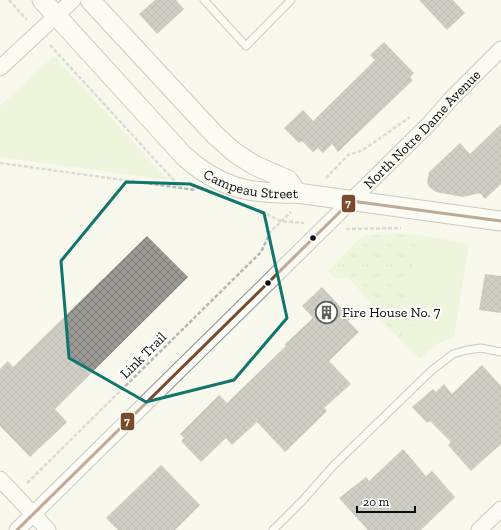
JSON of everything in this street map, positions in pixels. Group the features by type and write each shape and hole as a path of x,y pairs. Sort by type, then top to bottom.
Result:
{"street":[{"name":"Campeau Street","path":"42,0 183,155 204,173 232,187 272,194 295,202"},
{"path":"0,68 73,0"},
{"name":"Campeau Street","path":"90,0 215,134 234,152 254,165 288,180 295,202"},
{"name":"North Notre Dame Avenue","path":"18,530 429,124 450,100 501,48"},
{"path":"295,202 351,201 501,221"},
{"path":"0,479 48,530"},
{"path":"479,530 501,509"}],"lane":[{"path":"204,0 246,46 292,0"},
{"path":"273,530 304,499 338,461 431,371 453,354 467,350 481,348 501,352"}],"path":[{"path":"9,0 30,24"},
{"path":"46,41 180,187"},
{"path":"321,183 348,155 363,150 412,115"},
{"path":"0,162 198,190"},
{"name":"Link Trail","path":"15,495 261,252 271,231 281,221 295,202"},
{"path":"257,210 281,221 299,223"},
{"path":"340,228 371,230 408,228"}],"highlighted area":[{"path":"126,182 190,184 264,213 287,318 234,380 146,402 69,358 61,261"}],"green space":[{"path":"54,56 168,180 0,157 0,106"},
{"path":"363,235 419,235 404,306 412,325 399,338 375,314 371,302 348,278 335,278 328,271"},
{"path":"419,235 469,244 454,337 437,344 420,359 399,338 412,325 404,306"}],"building":[{"path":"155,0 176,0 184,9 157,34 139,14"},
{"path":"419,0 453,0 465,13 447,30"},
{"path":"384,42 414,73 410,77 413,80 338,152 332,144 323,153 318,148 313,152 302,141 299,143 284,128 303,110 313,121 375,60 370,55"},
{"path":"501,124 501,184 485,199 480,193 463,197 436,192 430,188 427,183 429,172 460,143 470,154"},
{"path":"147,236 188,277 55,409 67,422 30,457 0,426 0,369 8,361 13,367"},
{"path":"485,274 501,276 501,313 479,310"},
{"path":"322,287 351,318 348,321 359,332 329,361 351,384 324,408 327,411 285,452 257,422 232,445 226,438 201,462 181,441 184,438 180,434 219,395 227,403 286,346 285,344 313,318 302,306"},
{"path":"482,365 501,386 501,444 471,471 448,445 451,442 430,421 427,423 412,407 433,389 436,392 444,384 452,394"},
{"path":"403,449 426,476 432,471 455,497 421,530 368,530 339,498 366,477 369,481"},
{"path":"161,465 200,505 175,530 118,530 106,518"}],"transit line":[{"name":"7","path":"17,530 351,201 501,221"}],"place":[{"name":"Fire House No. 7","path":"327,312"}]}
